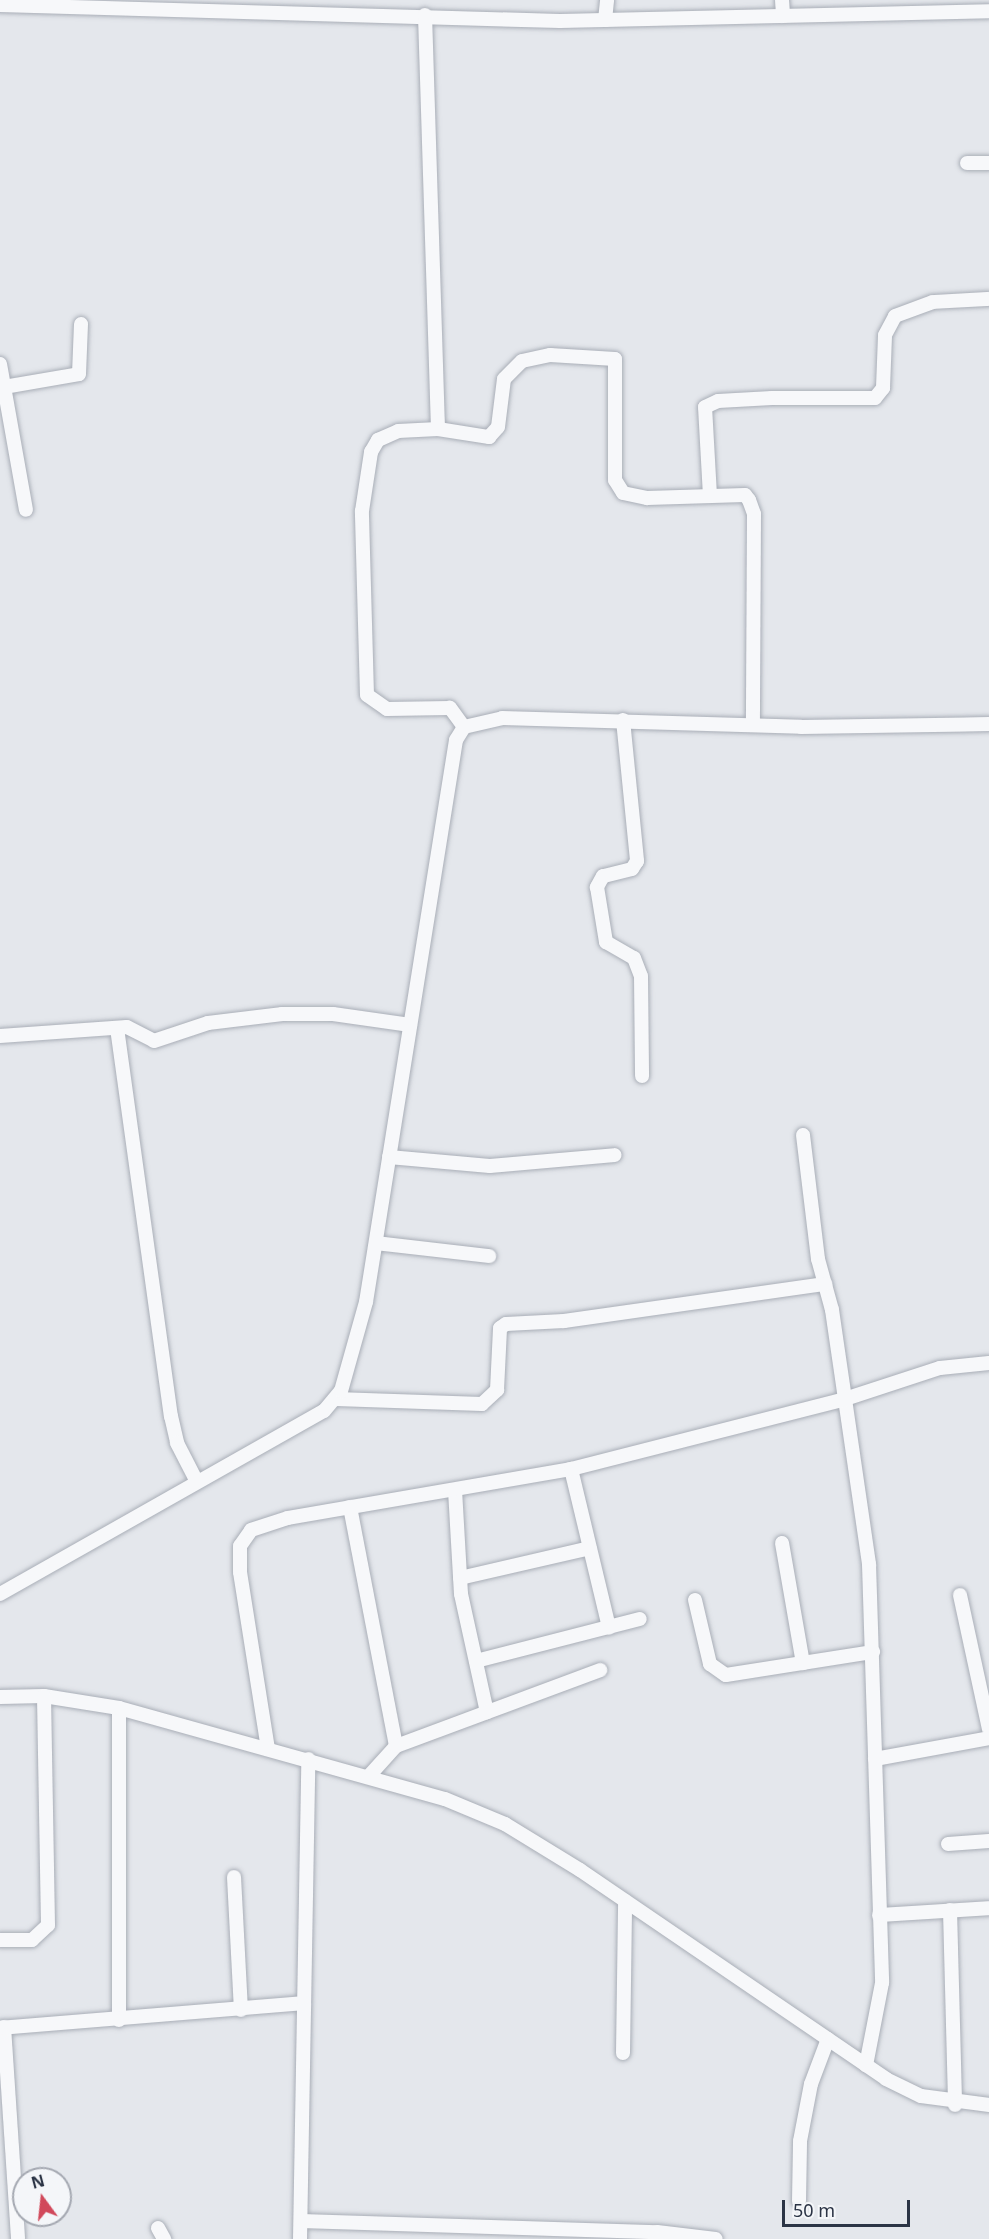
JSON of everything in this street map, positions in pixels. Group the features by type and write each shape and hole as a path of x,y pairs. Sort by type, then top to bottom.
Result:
{"street":[{"path":"605,20 607,0"},
{"path":"782,0 783,16"},
{"path":"0,5 605,20 989,11"},
{"path":"425,15 438,429"},
{"path":"967,163 989,162"},
{"path":"710,496 705,407 718,401 771,398 875,398 883,388 885,335 895,316 933,302 989,299"},
{"path":"4,387 79,374 81,324"},
{"path":"464,727 450,708 374,705 363,681 362,511 371,452 378,440 398,431 438,429 483,438 494,433 504,379 522,362 550,354 611,355 616,366 615,480 623,493 647,498 746,495 754,514 753,724"},
{"path":"0,364 26,510"},
{"path":"0,1594 196,1480 324,1411 336,1399 350,1372 375,1243 456,740 464,727 502,718 753,724 989,724"},
{"path":"623,720 637,861 632,869 603,876 597,887 606,942 634,958 640,976 642,1076"},
{"path":"0,1036 127,1027 154,1041 207,1023 282,1014 333,1014 410,1024"},
{"path":"117,1028 171,1416 177,1443 196,1480"},
{"path":"803,1135 869,1564 882,1983 866,2065"},
{"path":"389,1157 490,1166 615,1155"},
{"path":"375,1243 489,1256"},
{"path":"336,1399 482,1404 497,1390 500,1329 506,1324 564,1321 825,1284"},
{"path":"268,1749 240,1546 251,1530 350,1507 571,1469 845,1399 940,1368 989,1363"},
{"path":"571,1469 609,1627"},
{"path":"455,1490 460,1578 486,1712"},
{"path":"350,1507 396,1746"},
{"path":"782,1543 803,1663"},
{"path":"460,1578 590,1548"},
{"path":"960,1595 989,1729"},
{"path":"695,1600 710,1664 726,1675 873,1652"},
{"path":"476,1661 640,1619"},
{"path":"368,1777 396,1746 600,1670"},
{"path":"0,1697 44,1696 119,1708 445,1798 506,1824 625,1901 866,2065 921,2096 955,2104 989,2105"},
{"path":"0,1940 32,1940 48,1924 44,1696"},
{"path":"119,1708 119,2020"},
{"path":"875,1759 989,1738"},
{"path":"300,2239 308,1759"},
{"path":"948,1844 989,1841"},
{"path":"234,1877 241,2010"},
{"path":"623,2053 625,1901"},
{"path":"879,1915 989,1908"},
{"path":"950,1910 955,2104"},
{"path":"13,2167 2,2028 304,2003"},
{"path":"799,2200 800,2141 811,2084 828,2039"},
{"path":"301,2221 716,2239"}]}
